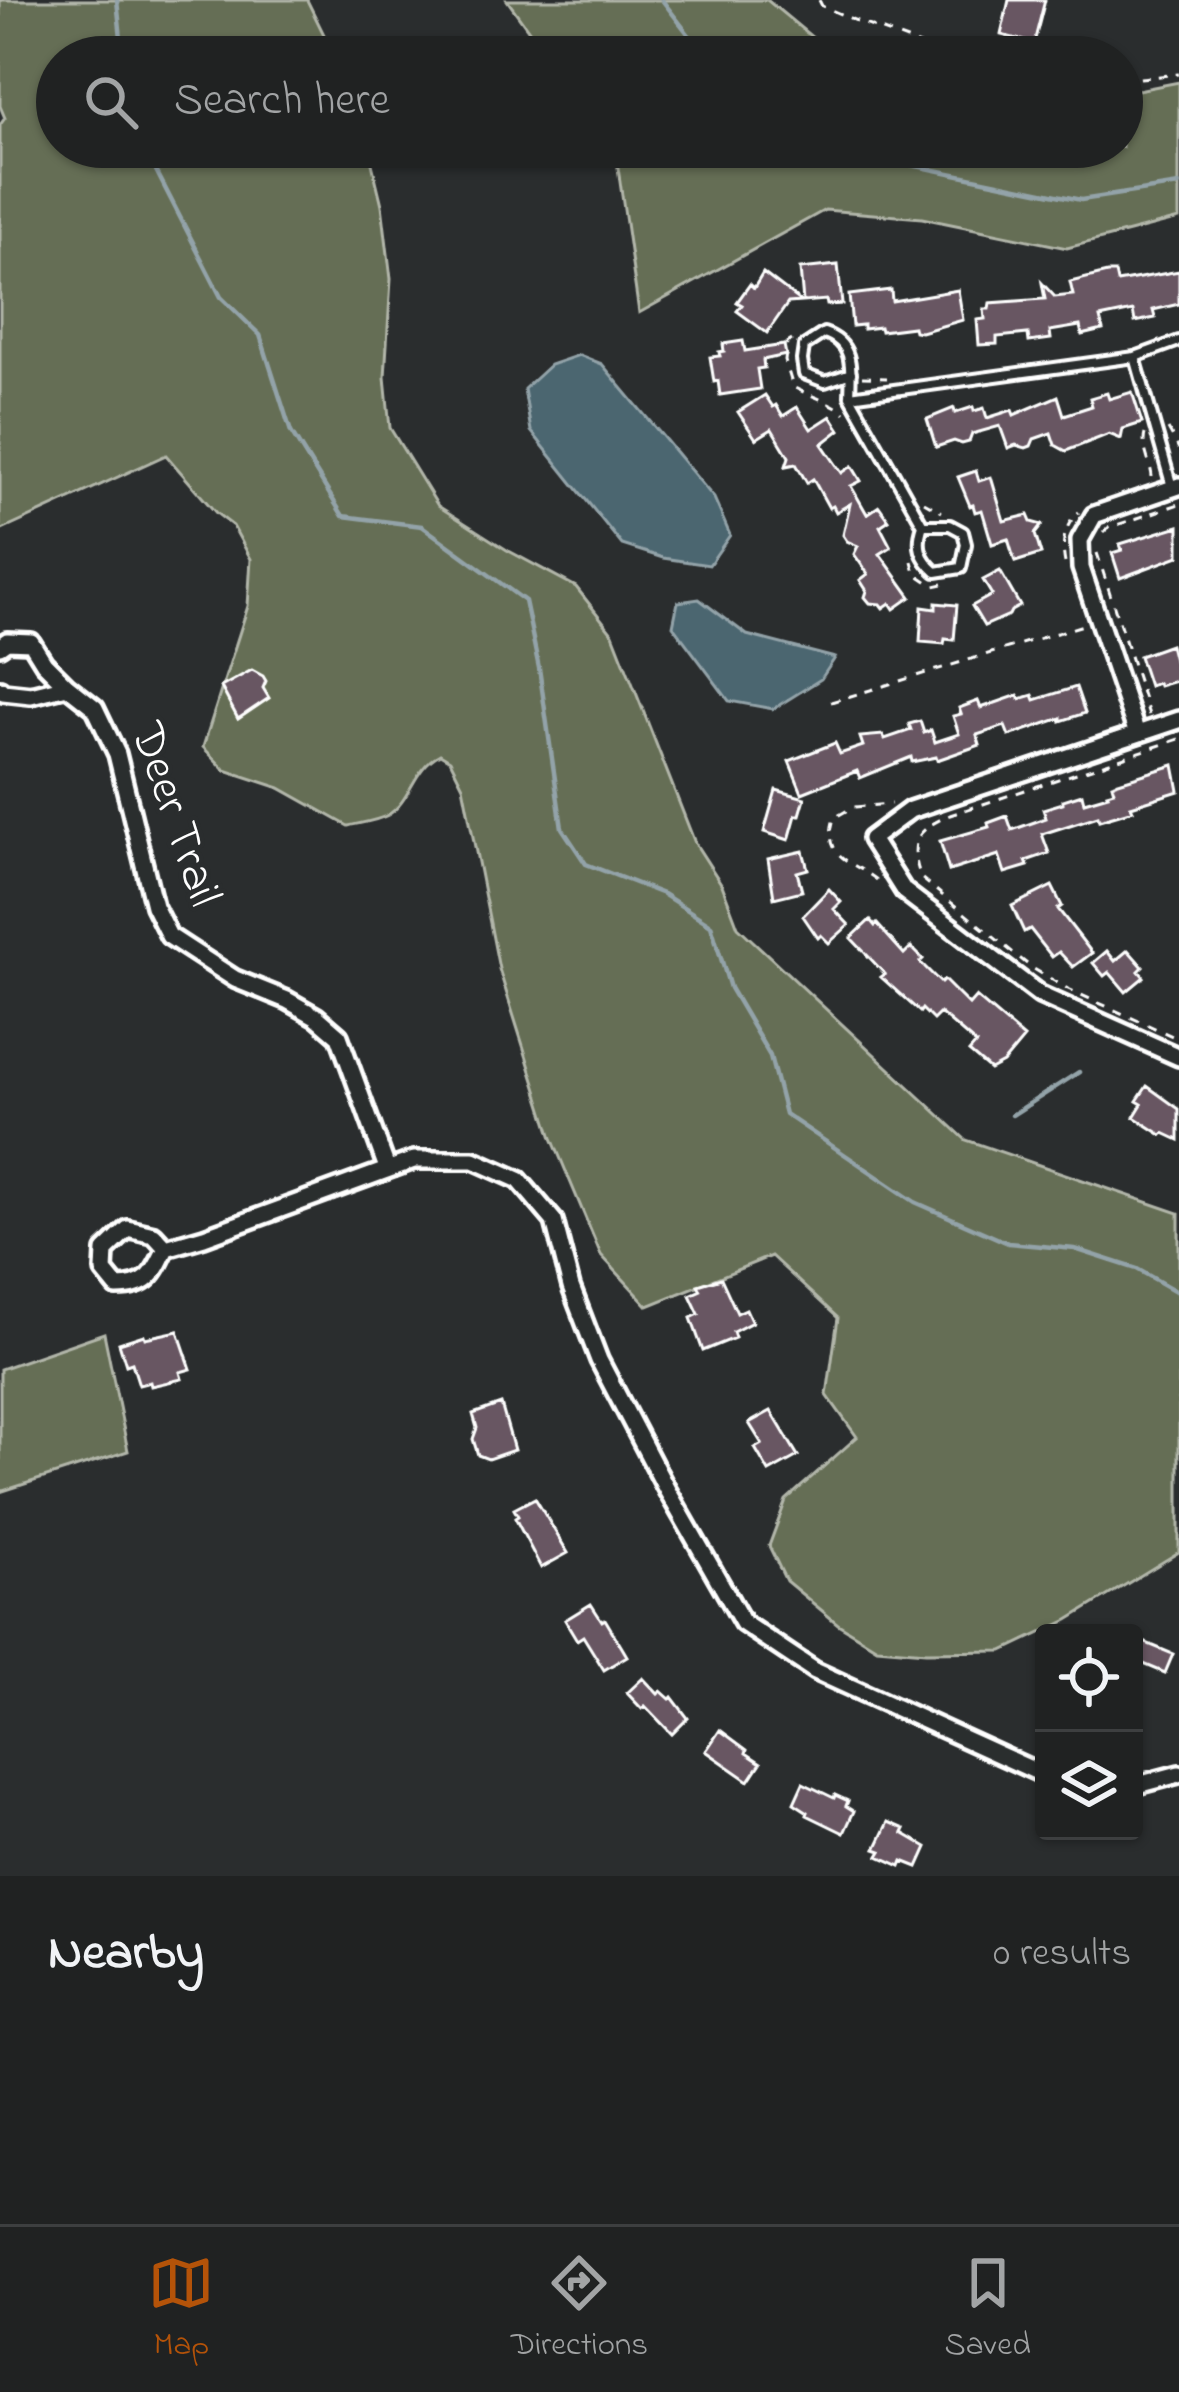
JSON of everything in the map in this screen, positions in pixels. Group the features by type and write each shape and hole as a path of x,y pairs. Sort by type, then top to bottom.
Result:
{"street":[{"path":"1137,734 1081,568 1080,541 1094,515 1175,489"},
{"name":"Deer Trail","path":"0,646 7,641 31,642 44,663 95,708 117,754 154,906 170,936 236,979 287,1000 339,1036 387,1168"},
{"name":"Deer Trail","path":"0,689 31,695 67,686"},
{"path":"1179,720 908,804 871,838 904,891 1040,995 1179,1057"},
{"path":"166,1247 204,1238 414,1160 474,1160 519,1180 554,1221 571,1288 599,1360 743,1622 815,1670 1035,1771"},
{"path":"1143,1784 1179,1774"}],"lane":[{"path":"850,396 858,376 840,338 824,332 804,346 804,374 825,382 858,376"},
{"path":"850,396 1136,357 1179,341"},
{"path":"1136,357 1175,489"},
{"path":"850,396 923,525"},
{"path":"923,525 950,525 962,532 966,544 961,568 936,572 922,559 918,538 923,525"}],"path":[{"path":"818,0 896,36"},
{"path":"1143,78 1179,74"},
{"path":"803,334 787,343 785,361 793,387 842,407"},
{"path":"1166,426 1179,449"},
{"path":"1145,434 1152,481 1175,489"},
{"path":"1099,538 1175,489"},
{"path":"1067,571 1063,539 1067,525 1090,502"},
{"path":"1096,547 1150,718"},
{"path":"831,702 1084,624"},
{"path":"1179,739 929,824 916,838 914,856 921,878 1032,968 1179,1039"},
{"path":"882,883 835,852 830,835 834,818 853,807 908,804"}],"green space":[{"path":"0,0 307,0 325,36 36,36 36,168 373,168 391,279 385,377 390,428 438,506 576,587 613,634 695,843 722,885 738,927 966,1140 1179,1213 1179,1552 1068,1620 1035,1624 1035,1636 1003,1651 877,1648 838,1624 786,1581 769,1546 786,1500 857,1437 827,1395 838,1318 771,1256 648,1306 601,1255 552,1138 499,969 463,786 450,760 440,754 431,760 388,815 348,826 280,788 225,770 203,747 248,606 251,559 233,526 166,455 0,531 0,125 5,118 0,106"},
{"path":"507,0 767,0 810,36 533,36"},
{"path":"1179,82 1179,219 1067,248 922,218 825,210 639,313 618,168 1143,168 1143,89"},
{"path":"104,1333 128,1451 0,1492 0,1369"}],"water":[{"path":"579,355 602,364 714,498 730,535 709,565 622,545 531,431 524,389 550,365"},
{"path":"699,599 747,635 835,658 821,679 773,709 729,701 673,626 678,602"}],"building":[{"path":"1009,0 1045,0 1036,36 1001,35"},
{"path":"838,265 842,304 803,302 800,269"},
{"path":"1179,271 1179,304 1153,310 1155,318 1135,322 1133,311 1100,318 1103,330 1082,335 1080,326 1050,331 1051,339 1029,342 1028,334 997,337 997,344 979,345 977,320 985,319 984,309 990,303 1045,299 1042,283 1055,297 1073,295 1070,282 1107,273 1115,273 1117,282"},
{"path":"763,273 801,302 788,303 767,333 737,311 742,305 737,302"},
{"path":"891,290 892,301 958,290 963,320 921,332 913,327 881,331 880,327 852,326 849,295"},
{"path":"743,341 745,351 784,345 786,355 763,360 764,368 757,369 760,389 720,395 710,357 720,356 723,344"},
{"path":"1132,392 1142,423 1123,429 1121,439 1109,434 1066,451 1055,445 1051,433 1034,439 1026,448 1008,448 1000,426 972,434 969,442 936,447 927,419 954,408 955,413 973,407 974,411 984,408 987,418 1012,410 1014,415 1058,396 1064,415 1092,406 1090,398 1107,393 1109,399"},
{"path":"765,395 783,416 797,407 811,429 831,416 840,430 822,444 842,473 852,466 861,481 851,486 867,514 879,506 889,520 880,526 891,547 880,554 911,597 894,609 890,603 883,608 865,597 867,591 860,580 868,574 854,554 858,546 843,535 850,504 836,512 833,506 829,508 813,479 807,483 796,464 786,466 789,457 772,429 756,439 738,412"},
{"path":"976,471 979,481 991,477 1004,521 1028,515 1031,522 1042,525 1035,534 1041,554 1015,562 1008,539 992,544 982,510 975,512 970,506 958,477"},
{"path":"1179,526 1179,556 1120,578 1112,553 1122,550 1120,544"},
{"path":"1000,571 1020,606 984,626 972,606 992,595 983,580"},
{"path":"936,603 957,605 954,640 920,642 922,607 936,609"},
{"path":"1170,645 1179,680 1149,686 1139,656"},
{"path":"252,670 263,676 269,698 238,719 221,687"},
{"path":"1076,687 1085,713 1009,736 1005,726 977,735 980,745 937,760 912,762 911,757 860,778 857,771 802,793 789,761 835,743 840,754 863,746 860,737 883,735 885,739 911,730 909,724 920,721 924,733 931,730 935,742 959,734 953,716 961,714 959,708 978,701 981,708 1018,695 1020,699 1033,695 1035,700"},
{"path":"1174,765 1179,791 1131,806 1133,810 1042,834 1049,853 1026,861 1028,866 1005,873 999,855 949,871 940,841 989,827 988,823 1007,816 1012,830 1046,818 1043,809 1063,800 1082,794 1084,802 1108,795 1114,791 1112,784"},
{"path":"776,790 805,798 789,840 764,832"},
{"path":"803,851 808,869 797,872 802,891 774,898 768,859"},
{"path":"1052,886 1062,906 1058,909 1092,953 1073,967 1059,952 1052,957 1030,929 1024,932 1012,906"},
{"path":"829,889 841,902 834,909 849,925 829,943 821,935 818,938 803,916"},
{"path":"870,920 904,954 911,947 941,983 944,980 969,1005 976,997 1024,1038 1003,1063 990,1070 969,1052 976,1044 940,1013 933,1020 881,977 885,974 851,938"},
{"path":"1128,950 1143,967 1139,971 1144,977 1126,992 1109,972 1104,976 1093,963 1107,951 1115,961"},
{"path":"1147,1086 1179,1109 1179,1140 1134,1117"},
{"path":"721,1278 737,1313 746,1309 752,1322 733,1332 735,1338 703,1351 691,1318 699,1314 690,1295 701,1290 698,1285"},
{"path":"178,1331 191,1369 180,1372 182,1379 139,1385 119,1343"},
{"path":"501,1404 514,1450 488,1459 478,1455 473,1414"},
{"path":"771,1411 798,1456 769,1472 755,1448 762,1444 749,1423"},
{"path":"535,1498 568,1553 541,1568 514,1509"},
{"path":"591,1604 627,1656 604,1670 583,1636 577,1640 565,1620"},
{"path":"1143,1642 1173,1654 1165,1673 1143,1664"},
{"path":"643,1678 658,1694 672,1697 688,1718 672,1734 627,1693"},
{"path":"720,1730 761,1763 749,1781 706,1751"},
{"path":"803,1783 848,1801 846,1806 854,1811 844,1833 807,1815 794,1803"},
{"path":"889,1822 927,1847 918,1867 903,1861 901,1866 879,1856 882,1851 876,1849"}],"waterway":[{"path":"117,0 121,36"},
{"path":"662,0 690,36"},
{"path":"155,168 221,297 260,335 291,432 343,516 422,526 525,601 562,828 586,864 663,894 711,925 730,988 770,1056 785,1114 915,1202 1008,1243 1075,1249 1137,1269 1179,1293"},
{"path":"926,168 1081,200 1179,185"},
{"path":"1012,1115 1079,1072"}]}
